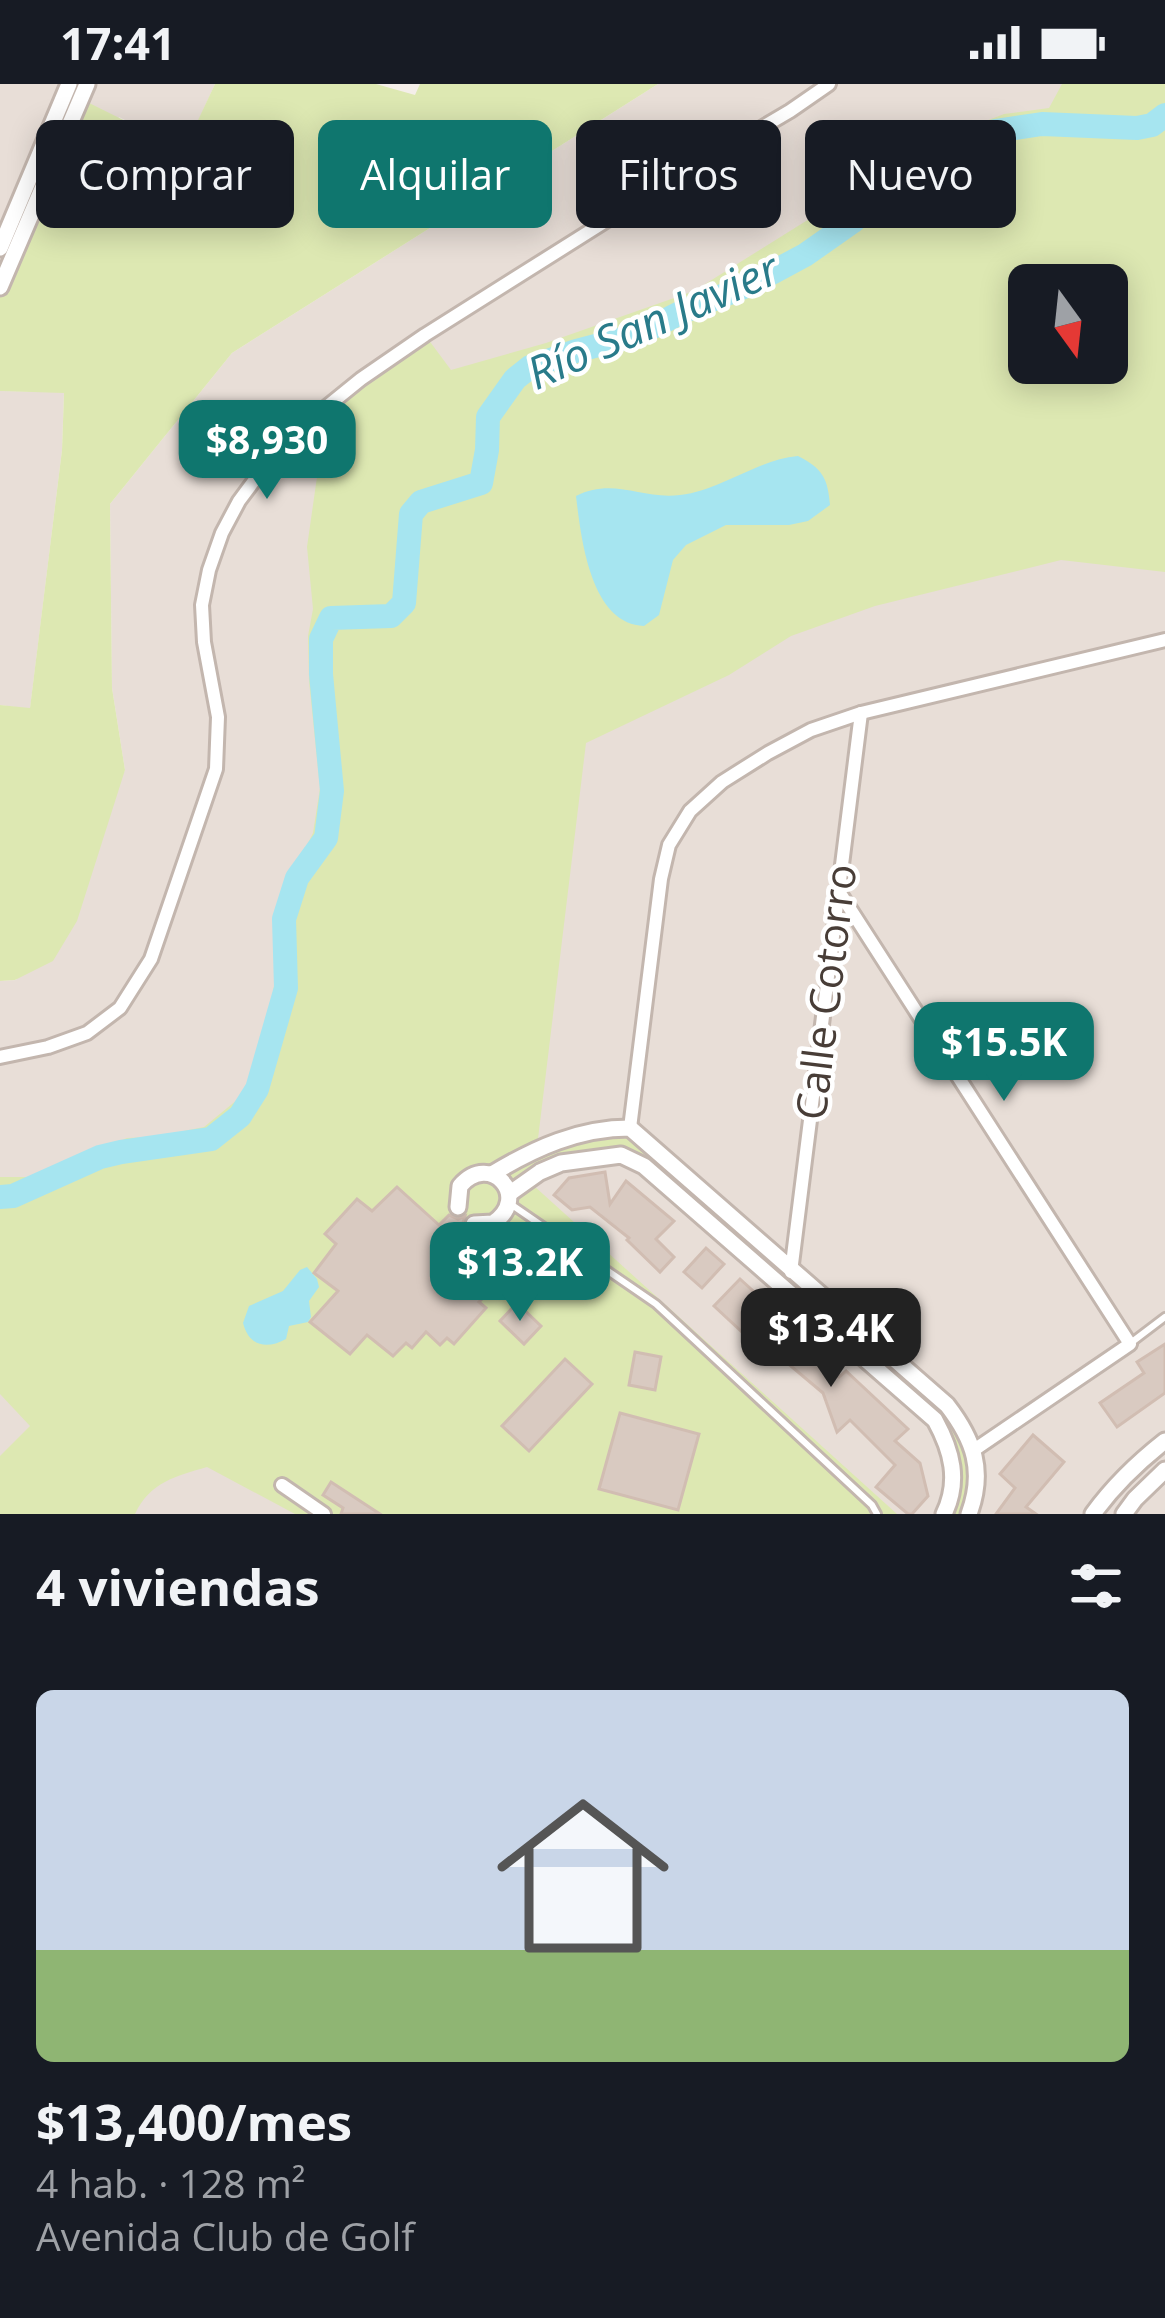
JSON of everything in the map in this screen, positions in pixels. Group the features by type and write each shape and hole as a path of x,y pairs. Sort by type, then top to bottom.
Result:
{"street":[{"path":"0,248 69,84"},
{"path":"0,287 87,84"},
{"path":"0,1057 87,1033 120,1008 151,959 216,769 218,717 202,605 209,569 238,501 282,443 425,335 829,84"},
{"path":"631,1160 661,879 669,845 689,811 722,782 811,730 861,713 1165,640"},
{"name":"Calle Cotorro","path":"791,1272 861,713"},
{"path":"838,890 1130,1344 974,1450"},
{"path":"605,1130 609,1155"},
{"path":"492,1174 559,1139 605,1130 635,1133 947,1406 974,1450 975,1487 968,1514"},
{"path":"509,1198 540,1172 561,1163 621,1155 644,1166 935,1420 954,1475 944,1514"},
{"path":"458,1207 457,1195 466,1179 482,1173 503,1181 509,1198 506,1211 493,1223 475,1224"},
{"path":"935,1420 947,1406"},
{"path":"1094,1514 1133,1466 1165,1441"},
{"path":"1124,1514 1165,1470"},
{"path":"282,1485 325,1514"}],"lane":[{"path":"509,1198 656,1304 872,1504 877,1514"},
{"path":"1130,1344 1165,1317"}],"shaded area":[{"path":"0,84 215,84 199,120 36,120 36,228 66,228 0,365"},
{"path":"658,84 1165,84 1165,1514 0,1514 0,981 16,980 125,770 112,688 110,504 232,353 430,228 552,228 552,151 576,136 576,228 781,228 781,120 601,120"},
{"path":"0,391 64,392 62,450 30,709 0,705"}],"green space":[{"path":"215,84 376,84 415,95 420,84 658,84 601,120 576,120 576,136 552,151 552,120 318,120 318,228 430,228 232,353 110,504 112,688 125,770 77,921 53,961 15,980 0,981 0,705 30,708 62,450 64,393 0,391 0,289 36,199 36,228 294,228 294,120 198,120"},
{"path":"1062,84 1165,84 1165,572 1061,560 875,606 791,636 729,675 586,743 537,1147 630,1128 947,1405 974,1450 969,1514 944,1514 954,1475 935,1420 621,1155 561,1163 533,1185 897,1514 295,1514 207,1467 156,1487 135,1514 0,1514 0,1456 30,1426 0,1394 0,1177 35,1177 127,1138 204,1127 243,1095 265,1033 275,981 279,901 313,833 320,788 309,681 313,609 307,547 327,407 425,335 451,370 546,343 694,291 805,222 805,228 1016,228 1016,120 988,120 1049,108"},
{"path":"77,97 123,120 68,120"}],"water":[{"path":"798,456 822,475 830,505 808,521 726,525 686,545 673,560 659,615 644,626 626,622 611,611 585,555 576,496 603,489 680,495"},
{"path":"307,1267 319,1287 309,1301 308,1322 289,1326 286,1339 279,1342 254,1341 243,1323 249,1306 283,1291"}],"building":[{"path":"605,1172 610,1204 626,1181 674,1221 656,1239 674,1257 660,1272 629,1238 590,1207 572,1210 554,1195 569,1178"},
{"path":"397,1187 439,1225 449,1215 465,1216 466,1233 458,1242 486,1268 474,1283 486,1295 479,1302 486,1308 454,1344 447,1338 440,1345 426,1332 412,1348 406,1343 393,1356 367,1335 350,1354 310,1322 338,1291 314,1273 336,1244 325,1234 357,1199 372,1211"},
{"path":"706,1248 724,1264 702,1288 684,1272"},
{"path":"740,1279 806,1339 809,1336 832,1355 821,1362 839,1377 846,1371 908,1429 895,1441 920,1463 928,1496 912,1514 876,1487 895,1465 850,1420 837,1432 823,1393 714,1306"},
{"path":"517,1303 541,1326 524,1344 500,1321"},
{"path":"1165,1344 1165,1393 1117,1427 1100,1403 1144,1373 1137,1362"},
{"path":"635,1352 661,1357 655,1390 629,1385"},
{"path":"565,1359 592,1384 529,1451 502,1426"},
{"path":"620,1413 699,1434 678,1510 599,1489"},
{"path":"1033,1435 1064,1462 1026,1507 1036,1514 996,1514 1015,1488 1000,1474"},
{"path":"331,1482 380,1514 341,1514 343,1508 323,1495"}],"waterway":[{"name":"Río San Javier","path":"0,1197 13,1196 100,1157 211,1139 240,1116 257,1089 286,988 284,919 297,878 326,838 332,791 321,639 331,618 391,616 404,603 411,514 421,502 481,483 488,417 515,379 530,367 637,335 749,285 805,255 874,202 934,175 961,149 995,131 1042,124 1137,128 1165,115"}]}
